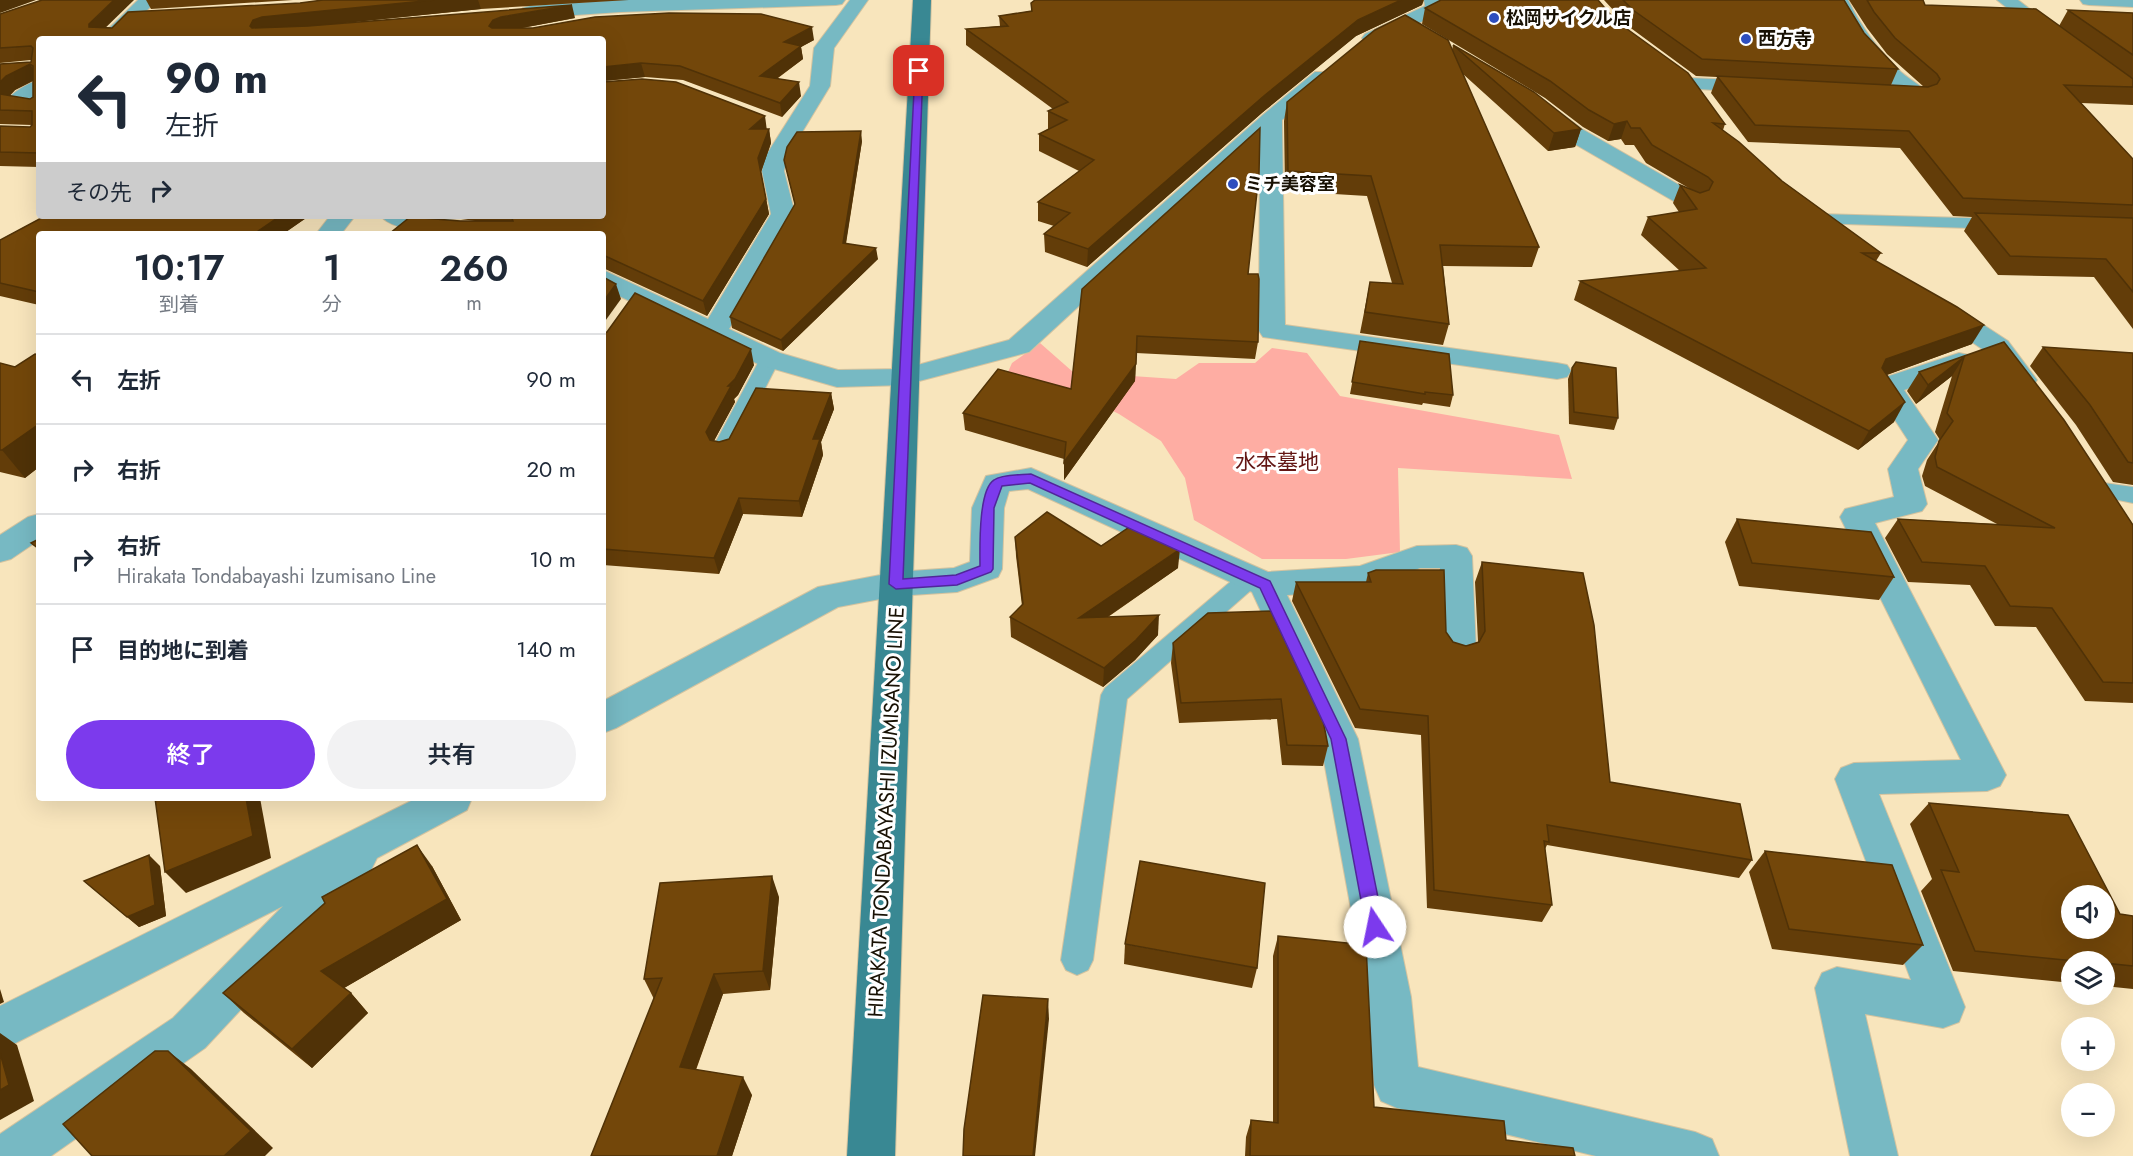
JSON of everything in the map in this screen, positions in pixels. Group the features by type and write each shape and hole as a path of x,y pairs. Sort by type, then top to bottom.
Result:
{"main road":[{"name":"HIRAKATA TONDABAYASHI IZUMISANO LINE","path":"871,1156 922,0"}],"street":[{"path":"514,13 621,6 836,0"},
{"path":"714,331 783,214 773,171 776,157 820,87 825,29 859,0"},
{"path":"606,281 631,303 714,331 770,359 837,379 904,377 1019,346 1271,118 1364,42 1414,30 1436,8 1433,0"},
{"path":"1839,0 1847,21 1900,83 1919,96 1873,93"},
{"path":"2006,0 2069,46"},
{"path":"2089,0 2133,2"},
{"path":"111,36 130,18 151,8"},
{"path":"564,28 598,22 672,18 784,21"},
{"path":"36,74 16,102 36,105"},
{"path":"1709,110 1681,78 1780,88"},
{"path":"1527,98 1574,134 1692,202"},
{"path":"1271,118 1272,331 1557,371"},
{"path":"771,123 793,132"},
{"path":"1810,212 1854,245"},
{"path":"330,231 340,219"},
{"path":"401,219 482,231"},
{"path":"1923,296 1998,347 2037,399"},
{"path":"1874,1156 1837,988 1943,1007 1854,779 1987,776 1856,517 1911,504 1903,469 1923,440 1887,386 1998,347"},
{"path":"606,716 830,596 896,584 957,580 986,569 988,508 998,483 1031,478 1258,581 1363,578 1416,557 1456,556 1458,650"},
{"path":"2091,479 2114,515"},
{"path":"0,551 36,527"},
{"path":"1258,581 1338,739 1389,997 1397,1085 1695,1156"},
{"path":"0,1029 447,801"},
{"path":"10,1156 189,1034 372,841"}],"lane":[{"path":"1810,212 2014,224"},
{"path":"723,449 770,359"},
{"path":"2091,479 2133,495"},
{"path":"1077,960 1114,695 1258,581"}],"green space":[{"name":"水本墓地","path":"1040,343 1073,372 1176,379 1199,363 1255,363 1272,348 1307,353 1340,396 1559,435 1572,479 1398,468 1400,552 1346,559 1262,559 1194,520 1185,478 1161,441 1119,414 1079,394 1004,381 1012,363"}],"building":[{"path":"42,0 114,0 89,24 89,27 112,28 128,12 323,0 434,0 262,17 253,20 250,26 252,28 308,26 572,5 501,17 493,20 489,26 492,28 533,28 595,17 669,13 761,14 812,27 784,42 801,46 760,76 799,82 780,103 680,66 641,63 606,67 606,36 36,36 36,153 0,152 0,126 30,127 32,111 0,110 0,94 30,99 33,97 33,66 30,64 6,76 0,82 0,64 31,62 33,48 31,46 0,48 0,14"},
{"path":"1035,0 1401,0 1358,20 1265,95 1088,249 1044,234 1070,213 1038,202 1094,160 1039,134 1067,120 1048,111 1068,102 966,29 1008,26 999,16 1032,11 1031,3"},
{"path":"1441,0 1598,0 1616,21 1688,73 1725,124 1713,123 1739,142 1782,181 1881,253 1862,253 1984,325 1886,359 1882,368 1905,402 1869,431 1580,281 1706,268 1648,217 1697,209 1680,185 1700,193 1709,190 1713,182 1652,145 1640,128 1631,128 1627,121 1614,124 1589,110 1550,81 1425,8"},
{"path":"1623,0 1844,0 1864,33 1898,69 1702,59 1633,10"},
{"path":"1867,0 1923,0 1925,5 2036,9 2133,79 2133,87 2064,85 2133,159 2133,205 1963,198 1909,131 1755,125 1717,76 1928,87 1937,84 1940,79 1937,74 1895,38"},
{"path":"2068,10 2133,13 2133,55"},
{"path":"1405,15 1448,40 1539,247 1440,245 1449,324 1365,312 1370,282 1403,284 1371,176 1288,171 1287,102 1375,30"},
{"path":"1453,45 1534,92 1581,129 1554,133"},
{"path":"642,79 676,82 765,116 750,129 769,129 758,158 766,199 703,301 606,256 606,231 393,231 408,219 513,221 512,219 606,219 606,82"},
{"path":"1260,128 1259,174 1248,274 1258,274 1259,279 1258,342 1137,336 1136,364 1064,462 1066,442 963,413 998,369 1071,389 1082,289"},
{"path":"861,131 843,243 876,248 781,340 730,317 795,204 784,160 787,147 797,132"},
{"path":"1975,213 2133,218 2133,292 2106,259 2010,256"},
{"path":"39,219 276,219 258,231 36,231 36,291 0,283 0,240"},
{"path":"606,279 616,284 606,298"},
{"path":"635,293 751,349 735,379 728,386 731,386 706,432 710,440 719,442 729,439 756,388 831,393 813,439 820,439 799,501 739,498 714,558 606,549 607,332"},
{"path":"1360,341 1449,354 1453,395 1425,392 1425,394 1352,382"},
{"path":"2004,342 2064,420 2133,525 2133,683 2103,682 2052,608 2010,606 1985,566 1922,562 1898,519 2055,528 1937,467 1935,457 1939,441 1953,421 1947,413 1964,357 1928,385 1919,372"},
{"path":"2043,347 2133,353 2133,463 2128,462 2090,405"},
{"path":"36,354 36,426 0,450 0,363 15,367"},
{"path":"1576,362 1616,368 1618,418 1574,412 1572,368"},
{"path":"1047,512 1101,546 1137,522 1180,549 1079,618 1159,615 1136,640 1104,668 1010,617 1023,604 1015,537"},
{"path":"1737,519 1871,532 1894,577 1752,563"},
{"path":"1482,562 1583,573 1594,625 1610,782 1740,804 1752,860 1547,825 1549,842 1544,841 1552,905 1434,890 1428,716 1360,709 1296,582 1371,582 1368,573 1376,570 1444,570 1446,632 1453,642 1466,646 1479,642 1485,631"},
{"path":"1271,611 1323,720 1328,746 1287,745 1281,699 1181,703 1173,643 1208,613"},
{"path":"155,801 247,801 253,836 165,872"},
{"path":"1929,803 2068,815 2105,885 2061,885 2061,939 2115,939 2115,904 2120,914 2133,916 2133,966 2115,964 2115,951 2061,951 2061,960 1975,951 1941,870 1959,872"},
{"path":"417,845 447,899 321,971 351,993 292,1049 223,993 325,903 322,897"},
{"path":"1765,851 1892,865 1923,945 1789,929"},
{"path":"149,855 155,905 127,917 84,881"},
{"path":"1140,861 1265,883 1257,968 1125,944"},
{"path":"772,876 763,971 714,974 680,1067 743,1077 717,1156 591,1156 662,978 644,979 660,883"},
{"path":"1278,936 1366,945 1374,1107 1504,1121 1506,1140 1573,1148 1575,1156 1250,1156 1251,1120 1278,1123"},
{"path":"983,995 1048,999 1033,1156 963,1156 964,1129"},
{"path":"155,1051 168,1051 251,1131 224,1156 92,1156 63,1124"},
{"path":"0,1053 9,1085 0,1090"}],"place":[{"name":"松岡サイクル店","path":"1494,18"},
{"name":"西方寺","path":"1746,39"},
{"name":"ミチ美容室","path":"1233,184"}],"route":[{"path":"919,71 896,584 957,580 986,569 988,508 998,483 1031,478 1265,584 1338,739 1375,927"}]}
